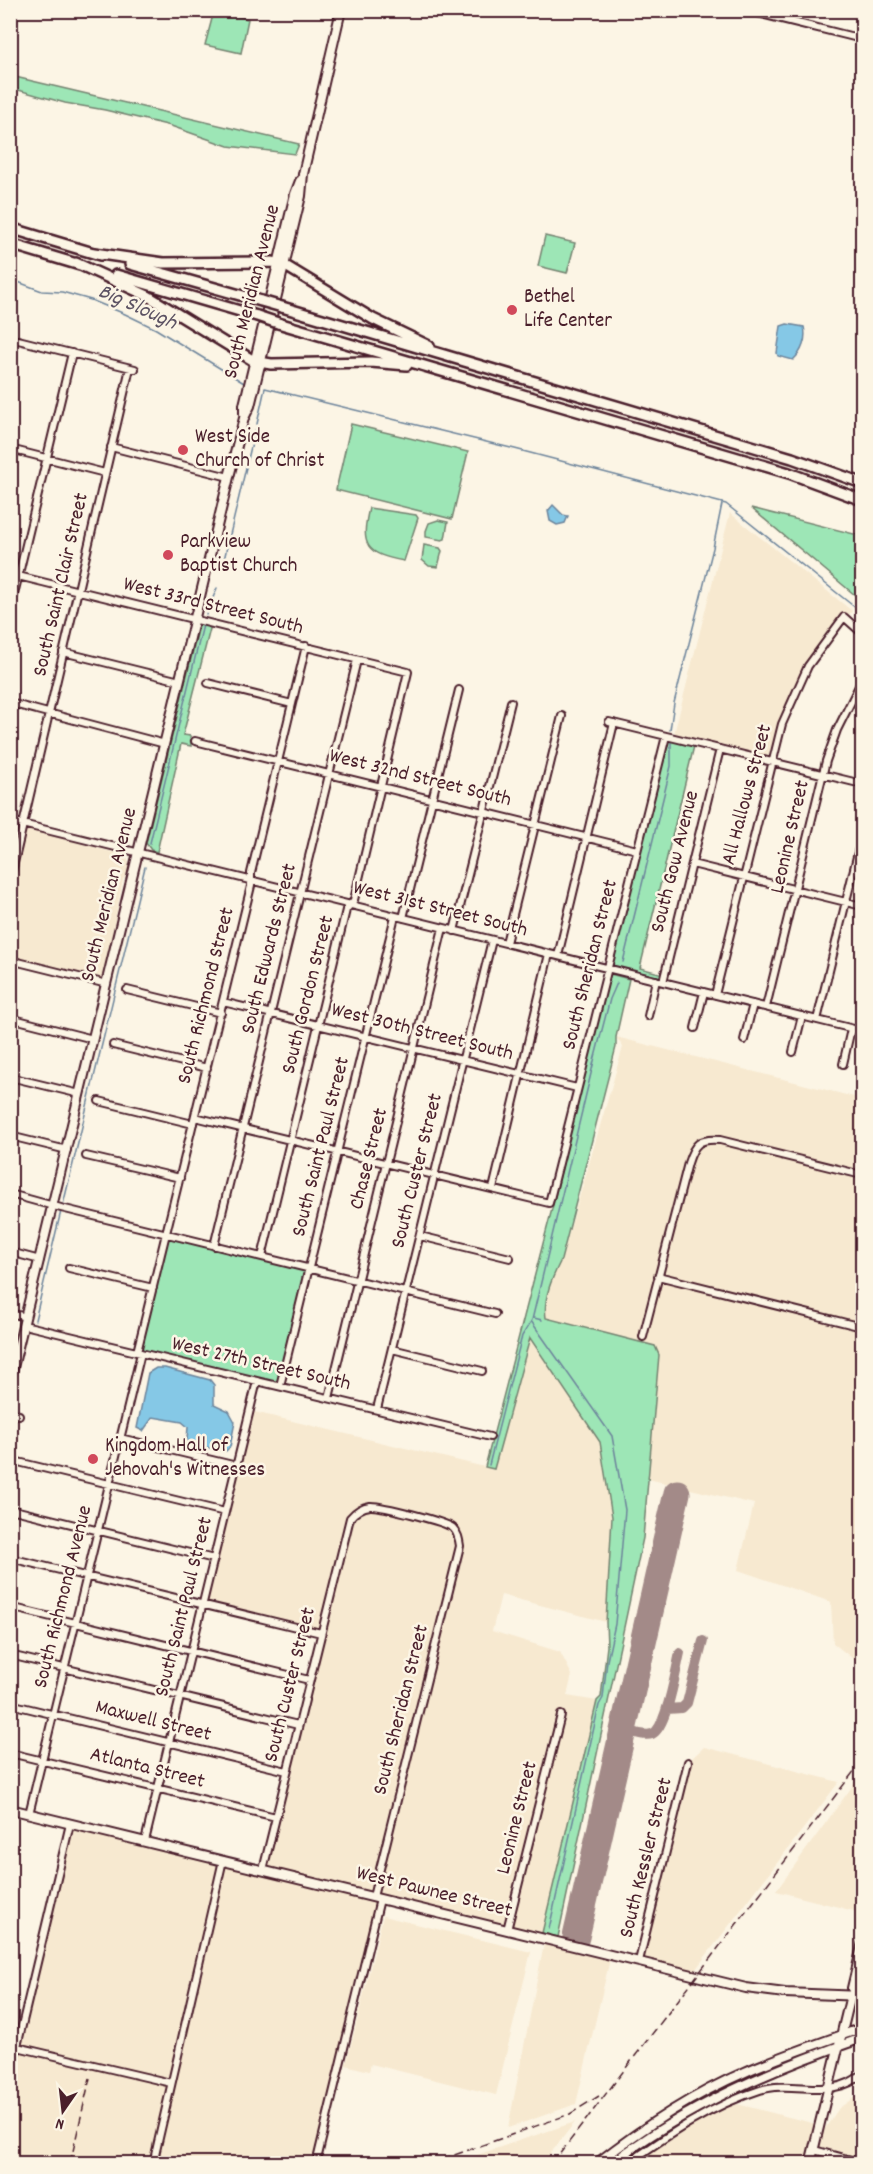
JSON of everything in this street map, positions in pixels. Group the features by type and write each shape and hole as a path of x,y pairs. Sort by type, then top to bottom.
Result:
{"highway":[{"path":"10,228 792,458 862,483"},
{"path":"10,244 789,473 862,500"},
{"path":"94,253 163,263 290,266 373,319 403,335 463,361"},
{"path":"76,263 148,296 257,362 371,362 401,364 445,372"}],"main road":[{"name":"South Meridian Avenue","path":"11,1375 229,477 244,418 250,406 257,362 295,194 303,174 341,10"},
{"name":"West Pawnee Street","path":"10,1809 762,1990 852,1993 862,1996"},
{"path":"810,2163 852,1993"},
{"path":"596,2163 648,2124 743,2073 802,2048 862,2028"},
{"path":"611,2163 657,2132 725,2092 778,2068 862,2038"}],"street":[{"path":"745,10 862,39"},
{"path":"10,351 12,338 72,353 10,610"},
{"name":"South Saint Clair Street","path":"10,880 111,447 133,368 72,353"},
{"path":"111,447 229,477"},
{"path":"10,449 105,473"},
{"name":"West 33rd Street South","path":"10,574 408,672"},
{"name":"All Hallows Street","path":"715,995 782,724 812,660 844,617 862,633"},
{"name":"South Richmond Street","path":"139,1352 306,646"},
{"path":"63,652 180,681"},
{"name":"South Edwards Street","path":"214,1246 357,660"},
{"name":"South Gordon Street","path":"262,1257 349,905 354,900 408,672"},
{"name":"Leonine Street","path":"766,1007 823,774 837,730 862,680"},
{"path":"208,683 292,704"},
{"path":"404,918 459,690"},
{"path":"454,931 511,702"},
{"path":"10,703 165,744"},
{"path":"506,943 562,716"},
{"path":"558,956 611,722 862,784"},
{"name":"South Sheridan Street","path":"492,1189 549,1203 666,736"},
{"name":"West 32nd Street South","path":"195,741 637,850"},
{"name":"South Gow Avenue","path":"663,982 720,749"},
{"name":"West 31st Street South","path":"10,821 862,1031"},
{"path":"817,1020 862,836"},
{"path":"692,864 862,906"},
{"name":"South Saint Paul Street","path":"280,1386 395,916"},
{"name":"Chase Street","path":"329,1398 443,928"},
{"name":"South Custer Street","path":"377,1409 492,940"},
{"path":"99,1101 243,1128 492,1189 549,954"},
{"path":"10,960 107,984"},
{"path":"648,1016 656,980"},
{"path":"127,990 221,1013"},
{"path":"695,1028 704,992"},
{"name":"West 30th Street South","path":"223,1002 577,1088"},
{"path":"744,1040 753,1004"},
{"path":"794,1052 802,1016"},
{"path":"10,1018 93,1039"},
{"path":"843,1065 851,1029"},
{"path":"113,1045 207,1068"},
{"path":"10,1077 80,1094"},
{"path":"10,1136 67,1149"},
{"path":"644,1337 687,1163 692,1149 698,1143 708,1139 720,1140 862,1175"},
{"path":"86,1156 180,1178"},
{"path":"10,1194 495,1314"},
{"path":"420,1236 510,1258"},
{"path":"10,1252 40,1260"},
{"path":"69,1268 153,1288"},
{"path":"658,1276 862,1327"},
{"name":"West 27th Street South","path":"10,1313 25,1321 139,1352 490,1437"},
{"path":"392,1349 482,1371"},
{"name":"South Richmond Avenue","path":"29,1814 139,1352"},
{"name":"South Saint Paul Street","path":"145,1841 257,1381"},
{"path":"10,1413 19,1415"},
{"path":"120,1438 237,1466"},
{"path":"10,1460 225,1512"},
{"name":"South Custer Street","path":"263,1870 348,1524 357,1511 373,1506 440,1522 456,1532"},
{"path":"10,1509 214,1559"},
{"name":"South Sheridan Street","path":"316,2163 460,1551 456,1532"},
{"path":"10,1558 321,1633"},
{"path":"10,1607 309,1680"},
{"path":"10,1655 298,1725"},
{"name":"Maxwell Street","path":"10,1704 287,1771"},
{"name":"Leonine Street","path":"507,1930 561,1715"},
{"name":"Atlanta Street","path":"10,1753 276,1817"},
{"name":"South Kessler Street","path":"639,1961 688,1762"},
{"path":"10,2076 70,1824"},
{"path":"153,2163 223,1860"},
{"path":"852,1993 851,1988 862,1942"},
{"path":"852,1993 856,1989 862,1962"},
{"path":"17,2047 171,2083"},
{"path":"627,2163 678,2130 732,2100 764,2088 829,2089 854,2082 862,2074"},
{"path":"814,2150 862,2163"}],"shaded area":[{"path":"730,513 852,611 848,616 841,616 823,637 803,670 790,697 768,757 674,734"},
{"path":"28,829 123,855 129,861 129,870 123,880 102,978 11,957 11,891 24,833"},
{"path":"616,1037 862,1099 862,1666 833,1643 831,1602 738,1570 754,1504 648,1479 659,1355 655,1346 546,1318 546,1303 553,1276 561,1260 623,1047"},
{"path":"529,1338 600,1442 612,1517 606,1622 501,1595 492,1631 560,1652 572,1675 567,1696 597,1701 541,1938 380,1899 312,2163 11,2164 11,2075 70,1824 262,1870 321,1633 203,1605 250,1411 493,1469"},
{"path":"704,1747 839,1782 692,1974 639,1961 688,1762"},
{"path":"862,1773 862,1913 776,1891"},
{"path":"383,1916 531,1952 496,2095 371,2064 369,2071 346,2065"},
{"path":"545,1939 611,1955 576,2104 508,2128"},
{"path":"855,2097 862,2098 862,2163 627,2164 729,2102 820,2125 816,2142 839,2108"},
{"path":"575,2122 543,2163 453,2163"}],"green space":[{"path":"214,11 248,19 241,53 205,45"},
{"path":"11,76 299,144 295,154 228,146 171,126 65,103 11,88"},
{"path":"545,236 575,243 567,273 538,266"},
{"path":"351,424 468,452 452,519 336,490"},
{"path":"369,508 416,515 418,518 404,561 381,555 369,546 365,531"},
{"path":"751,508 862,536 862,601"},
{"path":"438,520 448,522 445,539 426,537 429,523"},
{"path":"424,545 440,548 442,551 438,567 429,566 422,560"},
{"path":"202,623 211,625 183,735 190,736 191,746 181,744 157,852 151,850 146,843 199,626"},
{"path":"668,740 694,746 640,968 663,974 659,977 615,967 612,963"},
{"path":"610,974 629,979 616,1037 616,1047 561,1260 547,1296 545,1311 546,1318 655,1346 659,1355 643,1538 558,1937 542,1933 597,1701 601,1697 607,1646 606,1622 612,1517 600,1442 530,1338 494,1469 485,1467"},
{"path":"166,1234 309,1269 280,1386 137,1352"}],"water":[{"path":"787,324 804,327 805,332 803,345 793,360 778,356 777,353 781,326"},
{"path":"553,505 563,515 568,516 565,523 557,525 550,521 548,511"},
{"path":"156,1368 165,1368 210,1380 214,1385 214,1404 229,1411 235,1422 230,1447 226,1451 189,1444 188,1427 182,1422 153,1417 143,1431 137,1428 148,1373"}],"waterway":[{"name":"Big Slough","path":"10,279 42,291 62,292 91,300 125,314 156,329 244,383"},
{"path":"257,424 265,388 515,449 726,504 862,613"},
{"path":"222,568 255,430"},
{"path":"670,730 674,703 722,504"},
{"path":"206,615 217,588"},
{"path":"150,843 203,625"},
{"path":"623,962 671,766 671,742"},
{"path":"63,1205 145,867"},
{"path":"489,1465 522,1336 532,1320 594,1061 610,999 617,983"},
{"path":"35,1320 61,1211"},
{"path":"534,1318 542,1320"},
{"path":"531,1321 612,1436 625,1510 615,1624 607,1661 603,1698 599,1705 549,1929"}],"taxiway":[{"path":"667,1709 682,1708 687,1703 703,1641"},
{"path":"623,1729 645,1735 652,1734 657,1729 666,1710 680,1653"}],"runway":[{"path":"576,1937 677,1493"}],"railway":[{"path":"552,2164 862,1761"},
{"path":"70,2164 90,2078"},
{"path":"429,2164 570,2114 599,2096"}],"place":[{"name":"Bethel Life Center","path":"512,310"},
{"name":"West Side Church of Christ","path":"183,450"},
{"name":"Parkview Baptist Church","path":"168,555"},
{"name":"Kingdom Hall of Jehovah's Witnesses","path":"93,1459"}]}
